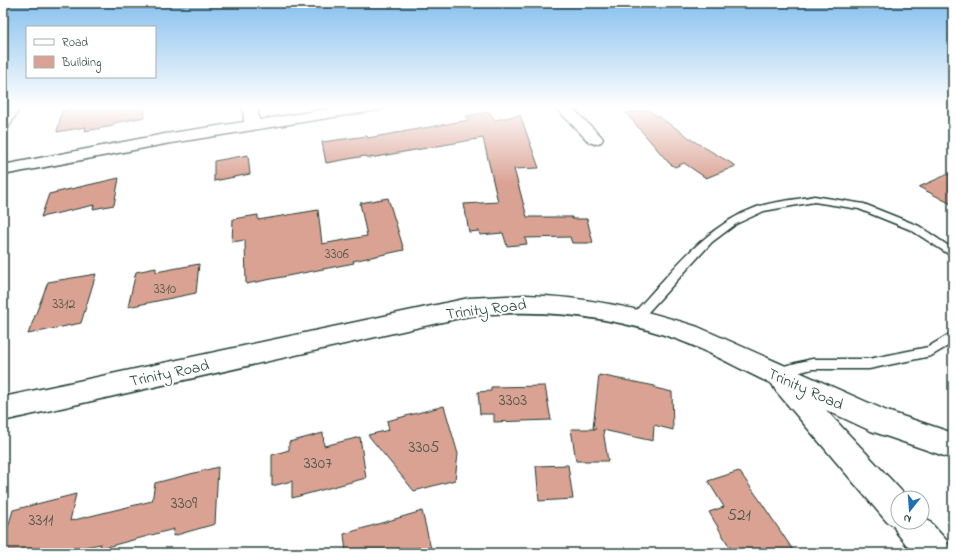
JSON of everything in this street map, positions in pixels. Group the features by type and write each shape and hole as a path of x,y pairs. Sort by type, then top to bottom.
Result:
{"street":[{"path":"3,170 215,132"},
{"path":"588,132 595,139"},
{"name":"Trinity Road","path":"3,409 469,307 525,302 556,303 610,310 662,324 689,334 881,422 953,446"},
{"path":"780,377 890,502"},
{"path":"915,530 935,553"}],"lane":[{"path":"636,318 708,240 733,222 761,210 814,199 861,206 915,228 953,254"},
{"path":"780,377 789,370 812,364 869,364 931,351 953,337"}],"building":[{"path":"402,132 526,132 539,168 514,169 527,217 572,217 572,219 587,219 593,243 572,243 570,237 525,238 527,244 507,246 503,233 480,235 479,231 469,232 464,204 498,202 483,138 370,158 365,156 326,163 322,142 367,136 368,138"},
{"path":"642,132 682,132 692,140 736,166 706,178 684,163 675,167 669,163"},
{"path":"248,155 250,174 214,181 214,161"},
{"path":"953,172 953,205 919,187"},
{"path":"119,178 114,205 93,209 94,205 41,217 49,194"},
{"path":"388,198 404,250 353,261 354,263 246,284 245,240 232,242 233,219 258,215 258,220 318,210 322,244 367,236 360,203"},
{"path":"199,264 196,293 128,307 136,272 156,268 156,272"},
{"path":"96,274 81,323 28,334 48,282"},
{"path":"599,375 655,386 655,388 672,392 673,430 654,425 653,441 603,430 608,461 576,461 571,429 596,429 593,428"},
{"path":"545,386 551,420 494,422 494,414 480,414 478,392 491,391 491,387"},
{"path":"444,406 458,454 455,480 414,491 368,435 389,430 387,421"},
{"path":"323,433 324,446 360,437 366,478 292,498 292,481 272,486 272,455 289,450 289,442"},
{"path":"568,465 573,499 539,501 536,466"},
{"path":"218,467 215,524 173,536 174,529 99,549 101,544 51,553 3,553 3,528 8,527 13,510 76,494 70,521 152,501 155,483"},
{"path":"739,471 795,553 733,553 709,512 724,507 708,481"},
{"path":"422,511 432,553 346,553 344,534"}]}
